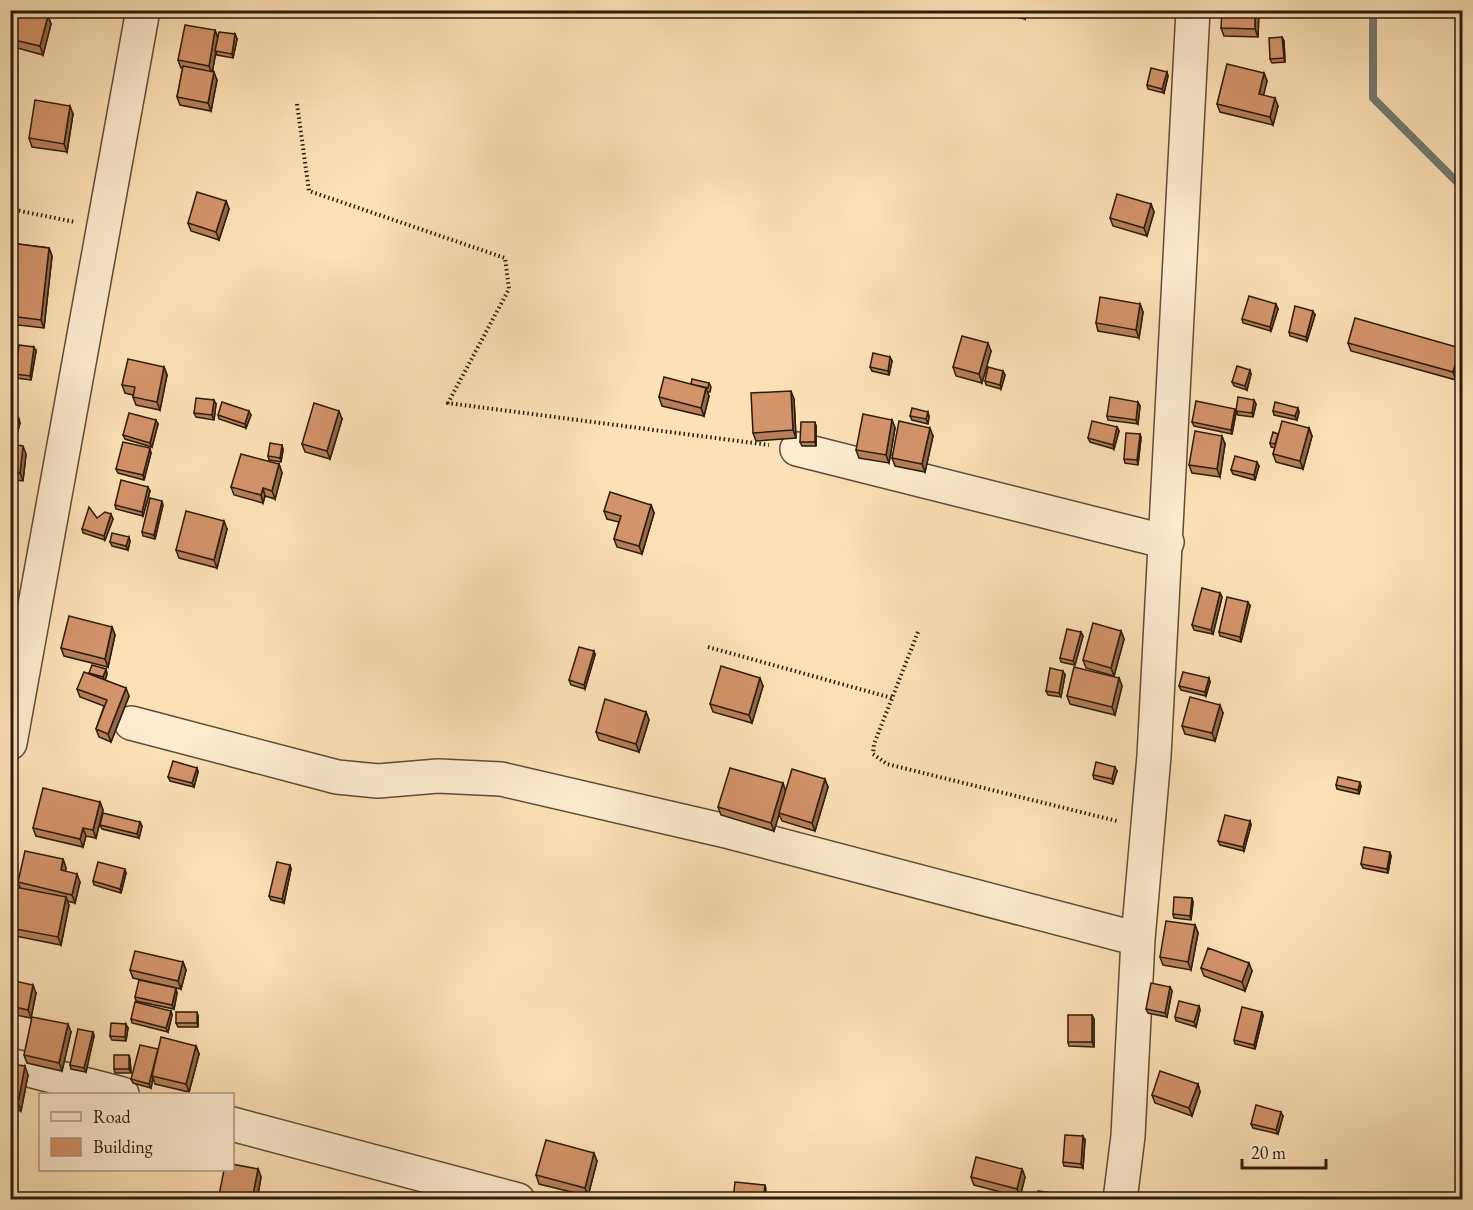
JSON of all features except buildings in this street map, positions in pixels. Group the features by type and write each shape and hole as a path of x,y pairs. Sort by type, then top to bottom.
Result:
{"street":[{"path":"10,742 23,600 103,227 143,10"},
{"path":"1120,1200 1128,1136 1138,939 1167,542 1193,10"},
{"path":"797,449 1167,542"},
{"path":"131,723 337,777 378,781 438,776 501,779 730,832 1138,939"},
{"path":"10,1065 115,1093"},
{"path":"234,1125 518,1200"}],"path":[{"path":"297,105 309,191 505,258 510,289 448,403 797,449"},
{"path":"10,209 103,227"},
{"path":"918,632 874,744 873,754 887,764 1098,818 1148,825"},
{"path":"708,647 892,698"}],"waterway":[{"path":"1373,10 1373,98 1462,187"}]}
